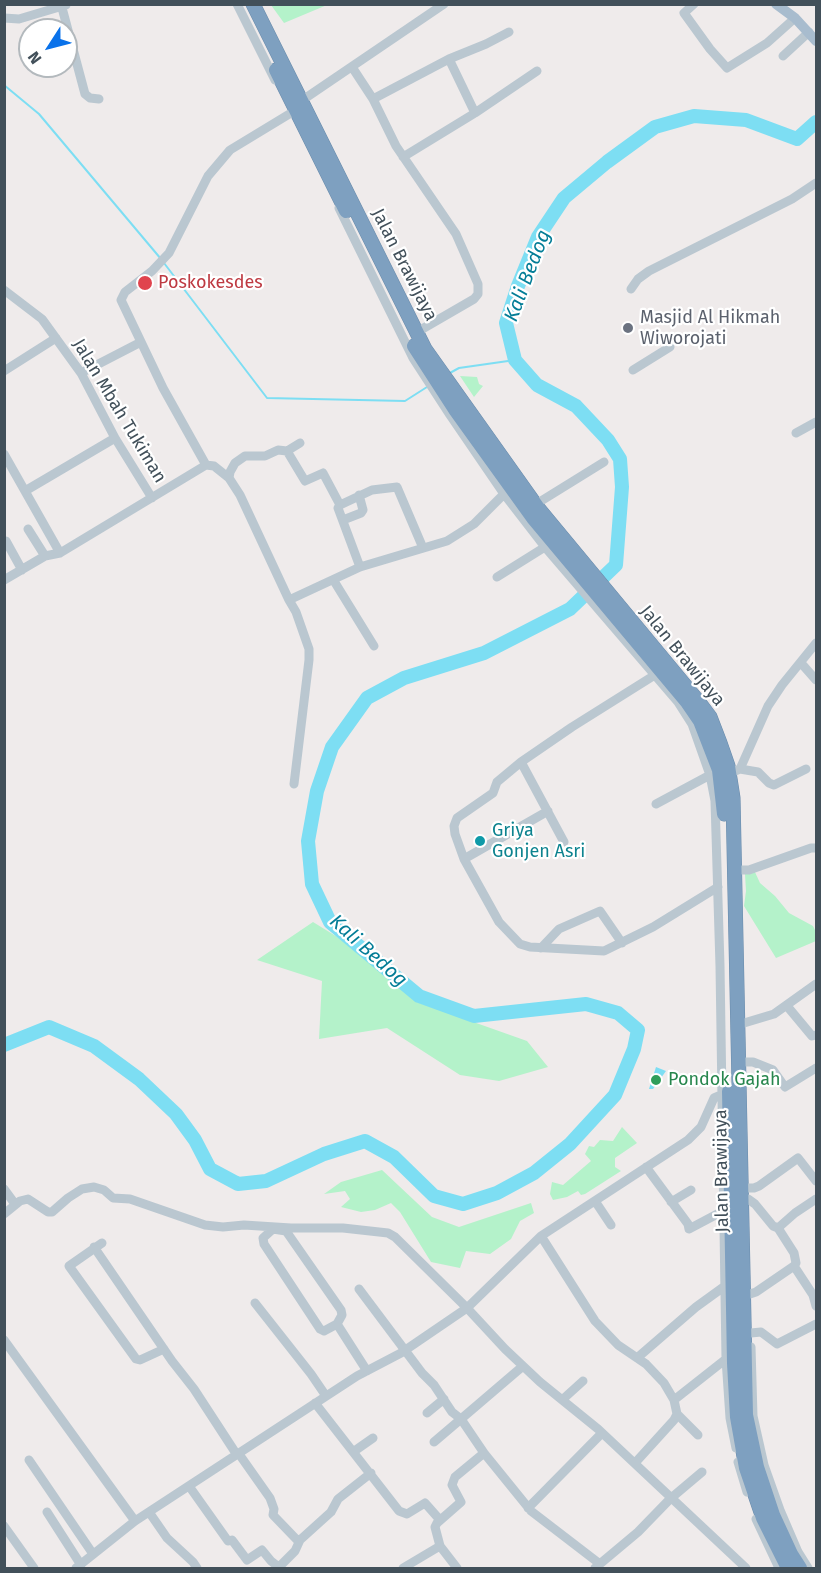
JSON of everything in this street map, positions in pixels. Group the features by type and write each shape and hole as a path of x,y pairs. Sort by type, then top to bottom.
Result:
{"highway":[{"name":"Jalan Brawijaya","path":"243,4 418,355 458,404 533,518 627,625 682,680 710,717 720,743 731,783 746,1415 757,1467 773,1515 800,1569"},
{"path":"253,4 314,120"},
{"path":"261,4 307,97 314,120"},
{"name":"Jalan Brawijaya","path":"314,120 420,331 448,375 458,404"},
{"path":"458,404 541,501 587,577"},
{"name":"Jalan Brawijaya","path":"627,625 657,674 687,702 700,721 719,770 723,799 737,1417 746,1468 763,1518 788,1569"}],"main road":[{"path":"776,4 795,18 813,36"}],"street":[{"path":"4,18 19,19 67,4"},
{"path":"237,4 413,358 458,404 504,494 545,547 587,577"},
{"path":"424,4 429,14"},
{"path":"307,97 444,4"},
{"path":"694,4 684,13 726,68 768,43 795,18"},
{"path":"61,5 85,94 90,98 99,99"},
{"path":"374,99 449,59 509,32"},
{"path":"783,56 813,36"},
{"path":"449,59 475,113"},
{"path":"352,67 374,99 403,157 456,234 478,284 478,294 474,299 420,331"},
{"path":"403,157 475,113 537,71"},
{"path":"206,465 163,388 121,300 125,292 152,271 169,253 208,176 230,150 291,113"},
{"path":"631,289 638,279 649,271 792,199 816,183"},
{"name":"Jalan Mbah Tukiman","path":"6,291 42,319 81,373 115,438 152,498"},
{"path":"4,371 56,338"},
{"path":"81,373 141,342"},
{"path":"633,370 670,347"},
{"path":"796,433 816,422"},
{"path":"25,491 115,438"},
{"path":"229,478 235,463 245,456 265,456 278,450 287,451 300,443"},
{"path":"287,451 304,480 324,473 340,505 338,508 360,567"},
{"path":"4,454 60,552"},
{"path":"541,501 604,462"},
{"path":"6,575 45,556 60,552 206,465 214,466 229,478 247,509 296,612 309,649 294,784"},
{"path":"340,505 379,488 397,486 423,548"},
{"path":"289,600 360,567 447,541 474,524 504,494"},
{"path":"343,520 362,513 360,495"},
{"path":"28,529 45,556"},
{"path":"6,541 21,567"},
{"path":"497,577 545,547"},
{"path":"334,581 374,646"},
{"path":"627,625 712,711 738,770 753,1416 764,1465 780,1510 808,1569"},
{"path":"738,770 768,706 816,643"},
{"path":"801,663 816,680"},
{"path":"718,887 654,927 604,951 541,948 520,944 499,922 464,859 454,834 455,823 457,818 493,794 497,782 521,762 657,674 693,724 710,775 715,801 718,887 726,1359 730,1418 740,1472 756,1519 779,1569"},
{"path":"521,762 564,842"},
{"path":"738,770 758,772 774,785 806,769"},
{"path":"656,804 710,775"},
{"path":"464,859 548,811"},
{"path":"741,870 749,870 816,848"},
{"path":"541,948 559,929 600,911 622,943"},
{"path":"744,1023 768,1017 816,984"},
{"path":"787,1006 812,1035 816,1035"},
{"path":"745,1062 753,1062 773,1070 783,1085 787,1087 816,1068"},
{"path":"85,1563 135,1521 326,1396 405,1351 467,1308 541,1236 695,1134 701,1127 714,1098 721,1095"},
{"path":"747,1188 759,1186 798,1158 816,1181"},
{"path":"646,1167 690,1230 723,1211"},
{"path":"4,1214 15,1204 28,1199 50,1212 82,1189 94,1187 104,1190 112,1198 130,1199 205,1225 223,1227 244,1224 291,1228 344,1228 388,1233 395,1237 523,1366 635,1463 670,1499 746,1569"},
{"path":"4,1189 15,1204"},
{"path":"671,1202 690,1190"},
{"path":"748,1199 755,1204 772,1226 778,1228 794,1253 796,1263 750,1294"},
{"path":"778,1228 816,1199"},
{"path":"595,1201 611,1225"},
{"path":"273,1229 286,1232 341,1310 342,1315 337,1324 324,1331 320,1329 264,1244 263,1238 268,1232 273,1229"},
{"path":"541,1236 595,1321 618,1345 637,1358 664,1383 674,1400 677,1414 698,1435"},
{"path":"164,1349 140,1360 136,1359 69,1266 98,1245 164,1349 270,1498 274,1509 273,1515 299,1542"},
{"path":"794,1266 813,1295 816,1306"},
{"path":"637,1358 696,1307 725,1286"},
{"path":"359,1289 528,1508 597,1566 638,1532 670,1499 702,1472"},
{"path":"255,1303 326,1396"},
{"path":"337,1324 367,1371"},
{"path":"751,1333 761,1332 777,1344 816,1324"},
{"path":"4,1340 135,1521"},
{"path":"674,1400 726,1359"},
{"path":"434,1442 523,1366"},
{"path":"562,1400 583,1381"},
{"path":"427,1413 444,1399"},
{"path":"315,1403 399,1511 407,1514 425,1503 440,1520"},
{"path":"635,1463 677,1414"},
{"path":"528,1508 602,1433"},
{"path":"353,1452 373,1438"},
{"path":"457,1569 440,1546 435,1527 461,1503 452,1485 454,1477 484,1453"},
{"path":"29,1460 85,1563"},
{"path":"189,1486 228,1541 232,1540 247,1560 262,1550 274,1565 280,1568 295,1551 299,1542 331,1512 338,1499 370,1473"},
{"path":"47,1512 85,1563"},
{"path":"149,1512 167,1538 193,1562 197,1569"},
{"path":"4,1526 34,1569"},
{"path":"403,1569 440,1546"}],"green space":[{"path":"271,5 327,5 284,23"},
{"path":"460,376 477,377 479,384 483,386 474,397"},
{"path":"754,870 760,883 789,913 813,926 816,941 776,958 744,906 745,874"},
{"path":"313,922 339,938 417,1002 527,1041 548,1067 499,1081 460,1075 387,1028 319,1039 322,981 257,960"},
{"path":"622,1127 637,1143 615,1158 615,1167 621,1171 585,1194 581,1195 578,1191 567,1197 553,1200 550,1194 552,1182 563,1185 591,1161 585,1154 589,1146 594,1147 600,1140 613,1141"},
{"path":"382,1170 432,1217 459,1227 531,1203 534,1213 520,1221 511,1239 490,1254 466,1251 460,1268 431,1262 400,1212 391,1203 375,1210 361,1212 341,1207 350,1199 345,1191 324,1194 341,1182"}],"water":[{"name":"Pondok Gajah","path":"656,1067 666,1071 653,1089 649,1089"}],"waterway":[{"path":"4,85 39,114 161,259"},
{"name":"Kali Bedog","path":"4,1045 49,1027 94,1046 139,1079 176,1114 195,1140 210,1169 238,1184 266,1181 324,1154 365,1141 394,1157 434,1196 463,1204 497,1193 534,1173 570,1144 615,1095 634,1049 638,1030 618,1013 586,1004 474,1016 419,996 330,922 312,884 308,841 317,791 332,747 367,698 404,678 484,653 570,609 616,565 622,487 620,459 608,440 576,406 537,385 515,360 506,323 538,237 564,198 607,162 655,127 694,116 746,120 797,139 816,122"},
{"path":"164,263 267,398 405,401 427,387"},
{"path":"448,374 459,368 515,360"}],"place":[{"name":"Poskokesdes","path":"145,283"},
{"name":"Masjid Al Hikmah Wiworojati","path":"628,328"},
{"name":"Griya Gonjen Asri","path":"480,841"},
{"name":"Pondok Gajah","path":"656,1080"}]}
